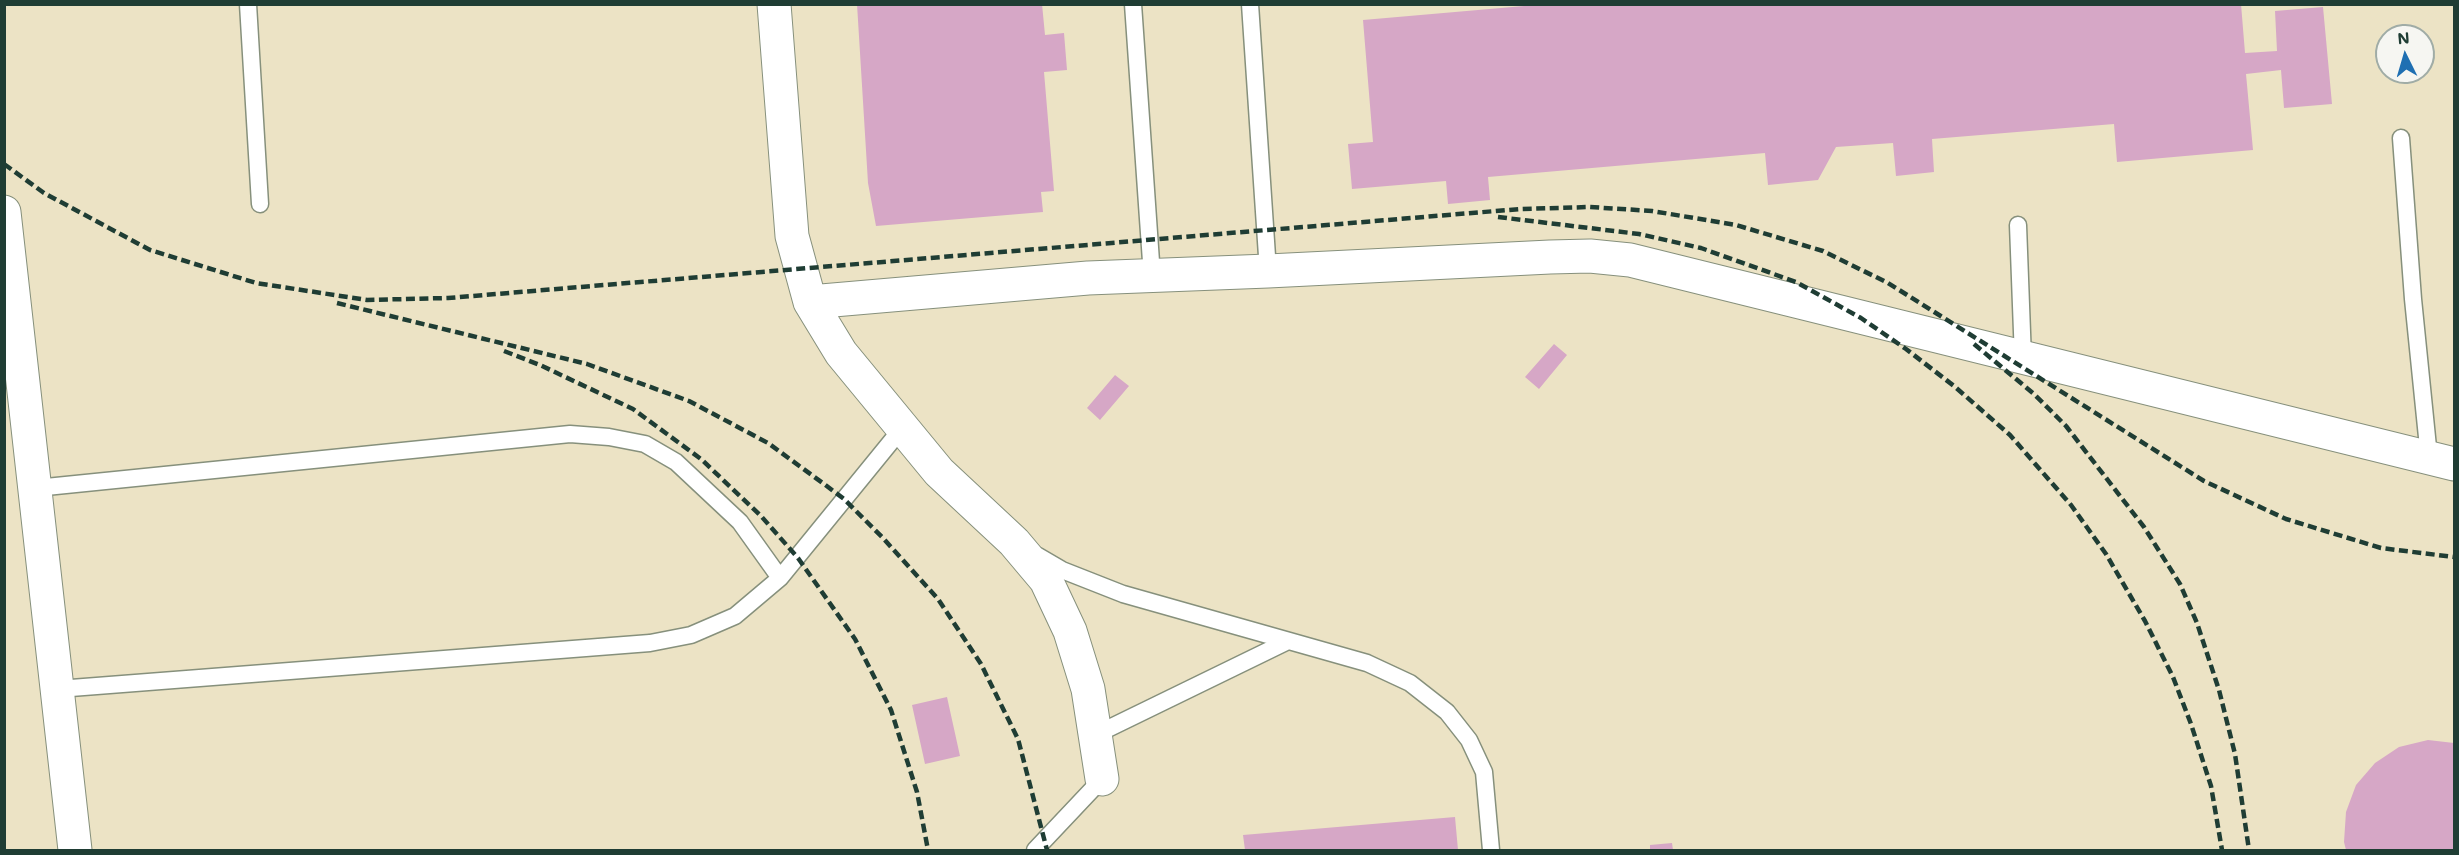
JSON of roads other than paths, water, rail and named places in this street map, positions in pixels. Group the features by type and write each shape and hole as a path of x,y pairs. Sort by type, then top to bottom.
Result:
{"street":[{"path":"774,4 792,236 810,302 842,353 939,472 1014,542 1046,580 1070,631 1088,689 1102,779"},
{"path":"4,212 75,850"},
{"path":"810,302 1088,278 1268,272 1590,256 1630,260 2442,460"}],"lane":[{"path":"248,4 260,204"},
{"path":"1133,4 1152,276"},
{"path":"1250,4 1268,272"},
{"path":"2401,138 2413,299 2442,460"},
{"path":"2018,225 2023,358"},
{"path":"58,689 650,643 691,635 735,616 780,578 903,427"},
{"path":"36,488 570,434 609,437 645,444 676,462 740,522 780,578"},
{"path":"1014,542 1062,570 1123,594 1367,663 1410,683 1448,712 1470,740 1484,772 1491,850"},
{"path":"1095,735 1288,641"},
{"path":"1035,850 1102,779"}],"railway":[{"path":"4,164 44,193 150,250 256,283 367,300 448,298 1520,209 1590,207 1652,211 1736,225 1823,251 1888,283 2204,481 2286,519 2381,548 2454,557"},
{"path":"1498,217 1639,234 1701,248 1796,282 1861,318 1954,386 2010,435 2071,505 2106,554 2145,621 2173,677 2191,724 2211,786 2222,850"},
{"path":"337,303 587,364 689,401 768,443 844,499 938,599 981,664 1018,739 1047,850"},
{"path":"1974,344 2034,394 2066,426 2144,527 2180,584 2197,623 2219,690 2235,754 2249,850"},
{"path":"504,351 540,365 633,409 701,459 761,516 798,558 855,639 891,710 917,792 928,850"}]}
